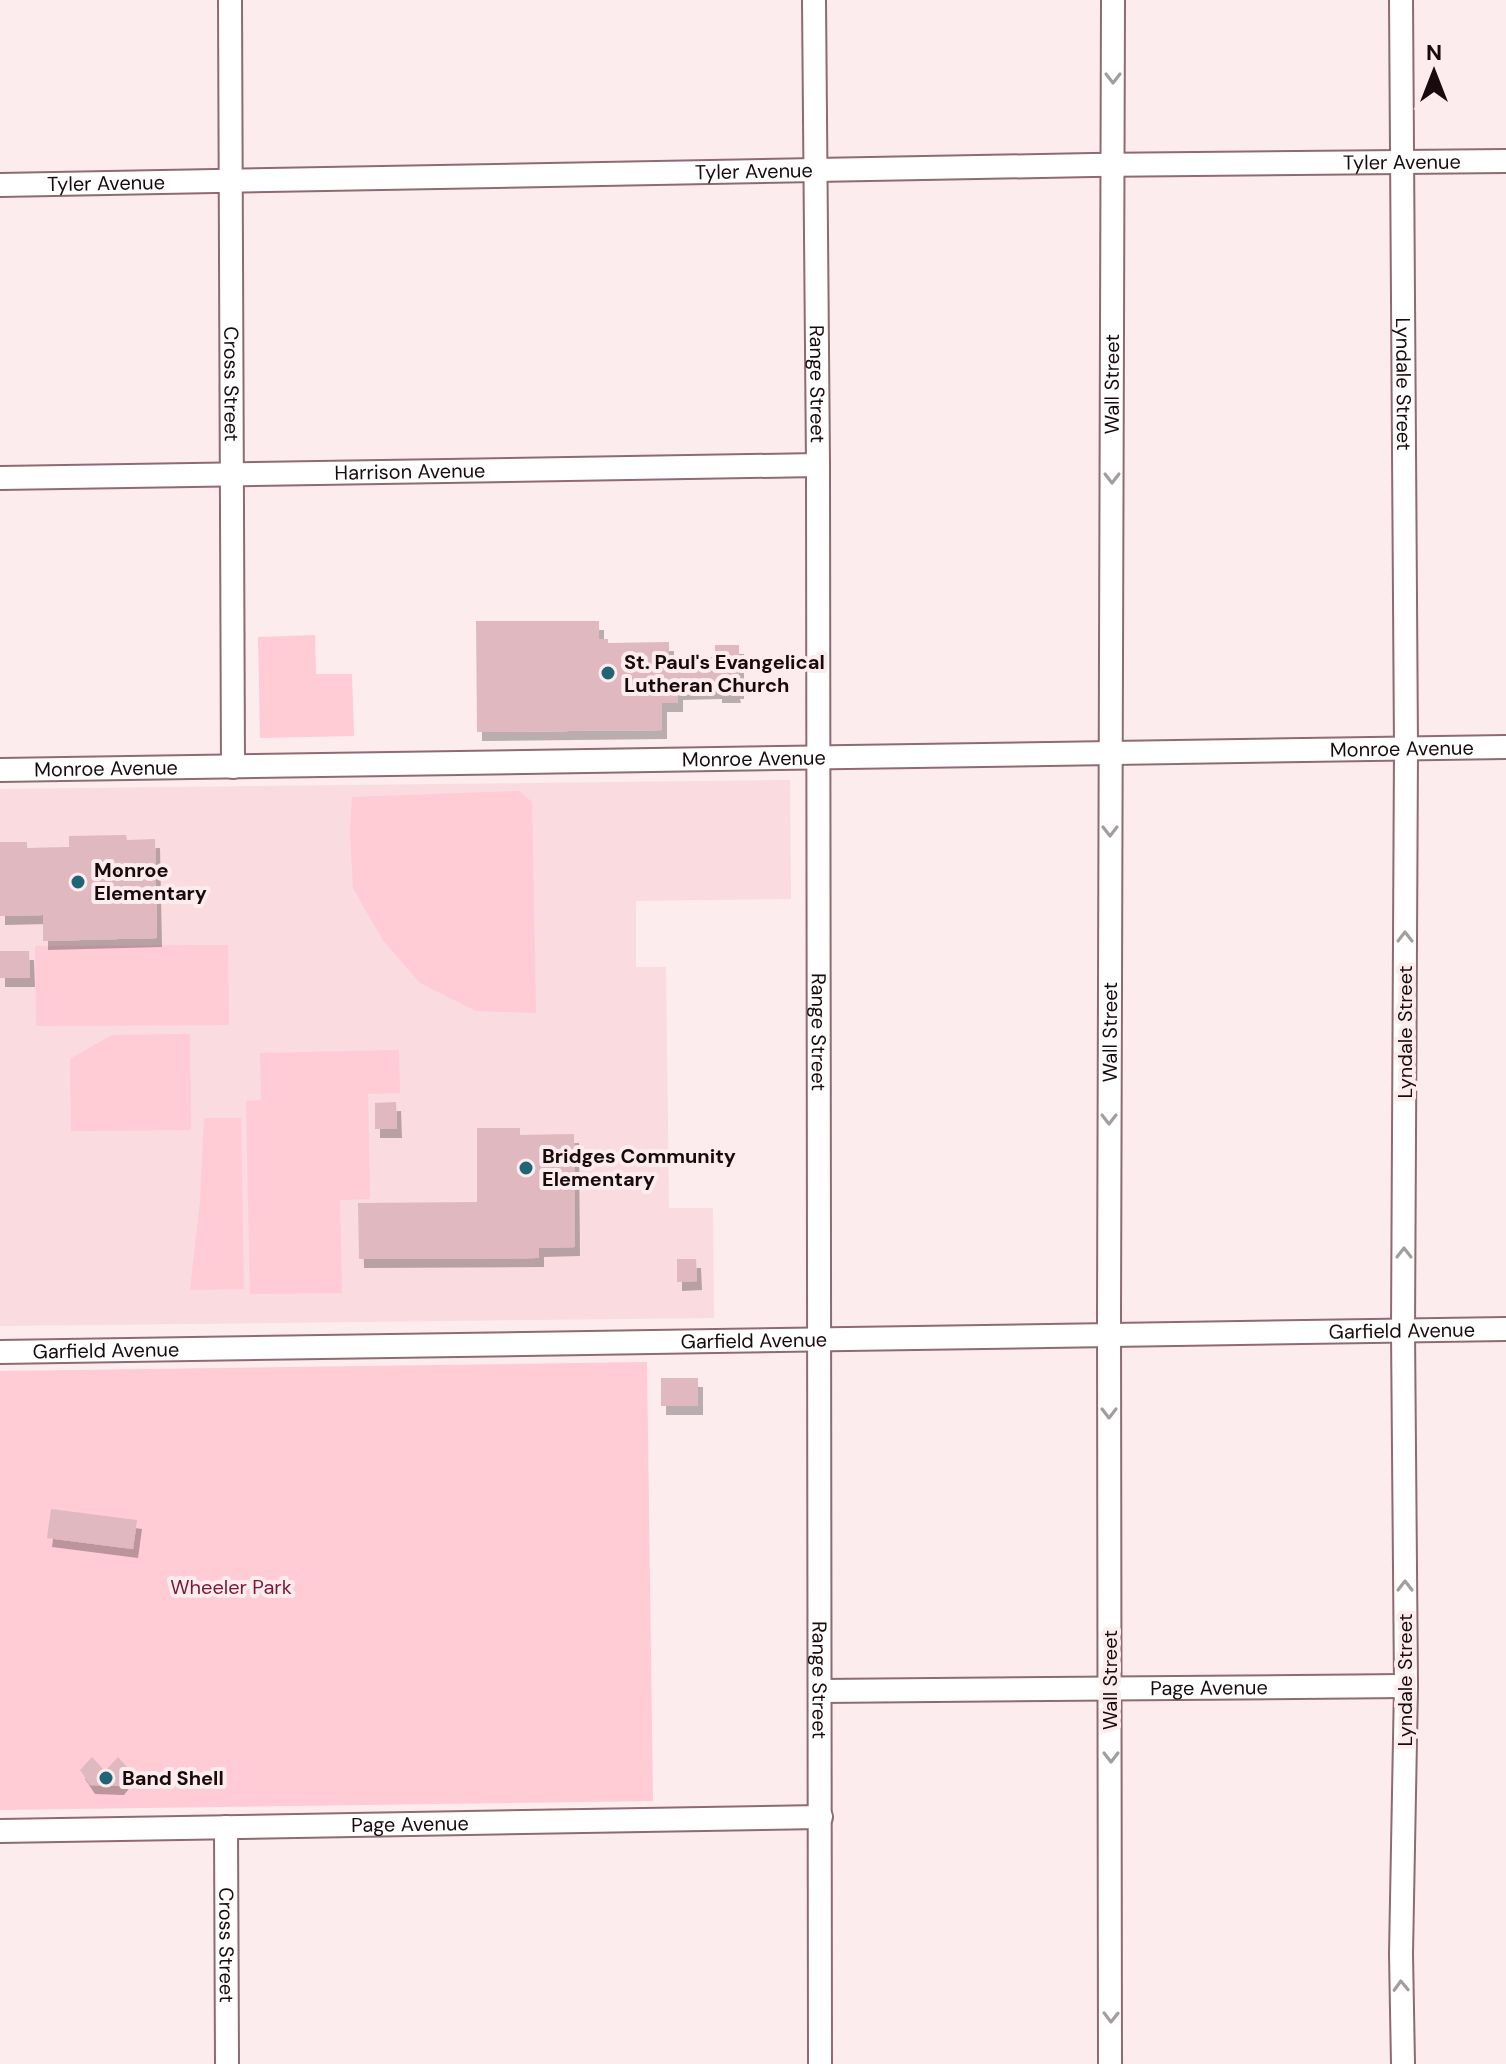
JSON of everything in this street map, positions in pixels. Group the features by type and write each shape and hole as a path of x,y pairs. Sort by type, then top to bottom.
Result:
{"street":[{"name":"Cross Street","path":"230,0 233,767"},
{"name":"Range Street","path":"814,0 821,1341 820,2064"},
{"name":"Wall Street","path":"1110,2064 1113,0"},
{"name":"Lyndale Street","path":"1401,0 1406,748 1403,2064"},
{"name":"Tyler Avenue","path":"0,185 1506,161"},
{"name":"Harrison Avenue","path":"0,478 818,465"},
{"name":"Monroe Avenue","path":"0,770 1506,747"},
{"name":"Garfield Avenue","path":"0,1352 1506,1329"},
{"name":"Page Avenue","path":"821,1691 1406,1686"},
{"name":"Page Avenue","path":"0,1831 821,1817"},
{"name":"Cross Street","path":"226,1827 227,2064"}],"shaded area":[{"path":"790,780 791,899 636,901 636,967 666,967 669,1208 713,1208 714,1318 0,1326 0,789"}],"green space":[{"path":"315,635 316,674 352,674 354,736 260,738 258,637"},
{"path":"519,791 532,802 536,1013 476,1011 420,983 382,939 353,888 352,797"},
{"path":"228,945 229,1025 36,1026 35,946"},
{"path":"190,1034 191,1130 71,1131 70,1059 112,1035"},
{"path":"399,1050 400,1093 368,1094 370,1199 340,1200 342,1293 250,1294 246,1101 261,1100 260,1053"},
{"path":"204,1118 241,1118 244,1289 190,1290 200,1202"},
{"name":"Wheeler Park","path":"647,1362 653,1801 0,1810 0,1371"}],"building":[{"name":"St. Paul's Evangelical Lutheran Church","path":"476,621 599,621 599,639 608,639 608,643 669,642 669,657 715,657 715,645 739,645 739,690 735,690 736,694 717,694 717,690 678,691 678,703 662,703 662,730 477,732"},
{"name":"Monroe Elementary","path":"126,835 127,840 155,839 157,938 43,941 43,915 0,916 0,842 27,842 27,848 69,847 69,836"},
{"path":"0,951 29,951 30,978 0,978"},
{"path":"396,1102 397,1129 375,1129 375,1103"},
{"name":"Bridges Community Elementary","path":"477,1128 520,1128 520,1135 574,1134 575,1247 539,1248 539,1258 359,1259 358,1203 477,1202"},
{"path":"677,1259 696,1259 697,1281 677,1282"},
{"path":"661,1378 698,1378 698,1406 661,1406"},
{"path":"51,1509 137,1520 133,1549 47,1538"},
{"name":"Band Shell","path":"92,1757 105,1771 118,1757 131,1771 119,1786 90,1785 80,1770"}],"place":[{"name":"St. Paul's Evangelical Lutheran Church","path":"608,673"},
{"name":"Monroe Elementary","path":"78,882"},
{"name":"Bridges Community Elementary","path":"526,1168"},
{"name":"Band Shell","path":"106,1778"}]}
